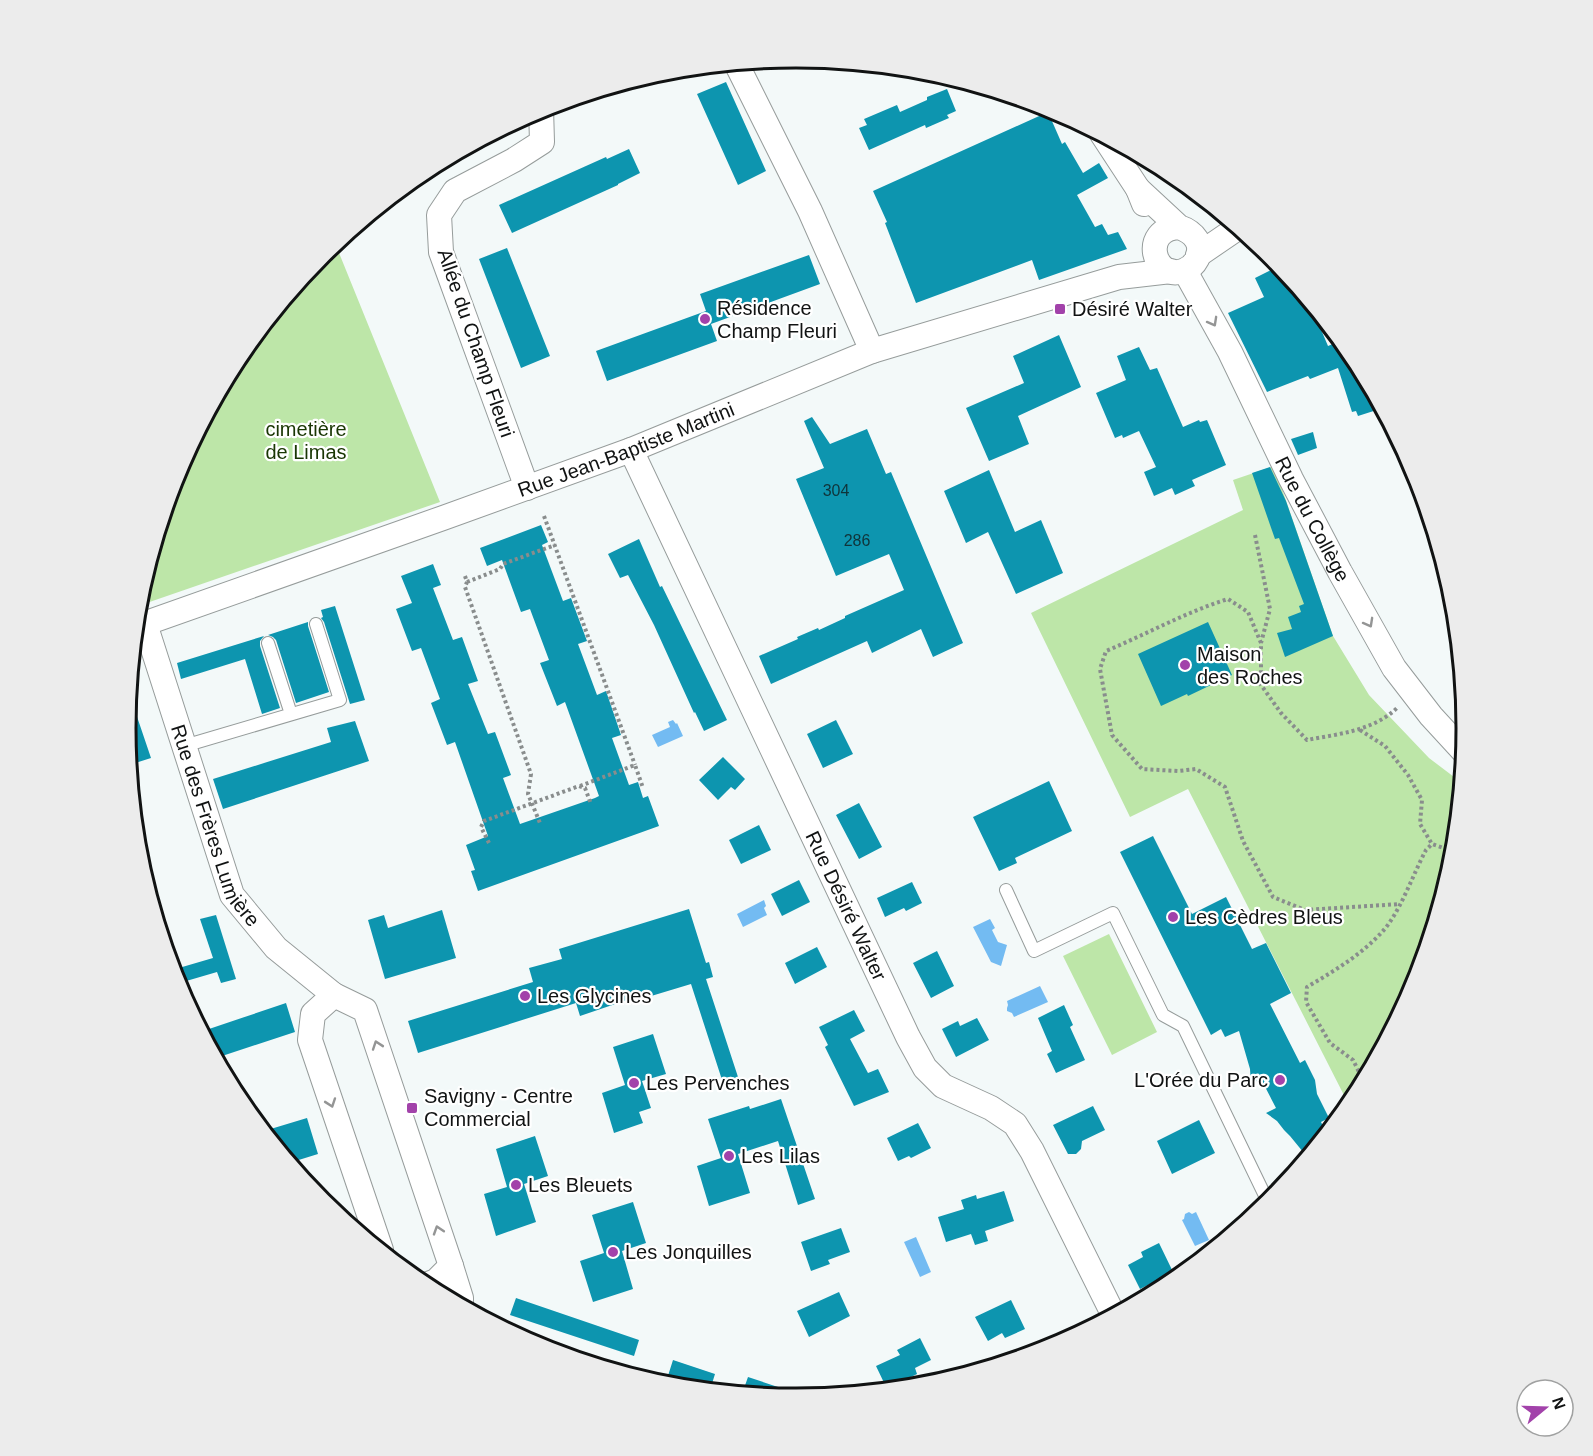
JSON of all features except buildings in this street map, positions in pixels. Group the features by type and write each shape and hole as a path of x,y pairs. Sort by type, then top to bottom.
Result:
{"street":[{"path":"740,70 810,211 872,351"},
{"name":"Allée du Champ Fleuri","path":"527,488 441,252 439,215 455,191 514,160 542,142 541,119"},
{"name":"Rue du Collège","path":"1111,147 1177,249 1340,572 1394,668 1431,716 1457,744"},
{"name":"Rue Jean-Baptiste Martini","path":"145,624 631,450 872,351 1119,277 1177,249 1230,229"},
{"name":"Rue Désiré Walter","path":"631,450 908,1037 925,1068 943,1086 992,1108 1015,1124 1032,1151 1110,1309"},
{"name":"Rue des Frères Lumière","path":"143,635 184,746 232,895 276,948 334,995 365,1010 460,1296"},
{"path":"334,995 313,1014 310,1040 377,1238"},
{"path":"436,1281 450,1266"}],"lane":[{"path":"184,746 340,700 316,624"},
{"path":"268,643 291,714"},
{"path":"1006,890 1034,951 1113,913 1163,1015 1183,1026 1264,1195"}],"path":[{"path":"544,516 643,788"},
{"path":"1255,535 1270,609 1261,643 1261,685 1281,713 1307,740 1359,730 1389,715 1413,693"},
{"path":"467,582 500,568 503,564 555,544"},
{"path":"465,576 467,582 465,587 531,774 528,794 540,823"},
{"path":"1261,643 1248,612 1228,599 1198,608 1106,651 1100,669 1112,735 1142,769 1178,771 1196,769 1226,787 1243,842 1274,897 1305,910 1400,904"},
{"path":"1359,730 1385,746 1408,775 1422,800 1420,824 1432,844 1445,849"},
{"path":"489,843 482,827 484,821 635,765"},
{"path":"579,786 585,788 591,804"},
{"path":"1360,1073 1353,1059 1330,1043 1306,1002 1307,987 1342,967 1383,931 1400,904 1426,850 1432,844"}],"green space":[{"name":"cimetière de Limas","path":"339,252 440,502 148,602 171,516 186,475 224,398 272,326"},
{"path":"1274,466 1333,636 1369,695 1429,758 1455,778 1444,857 1422,940 1389,1020 1345,1097 1188,789 1130,817 1031,613 1243,510 1233,480"},
{"path":"1109,934 1157,1032 1112,1055 1063,956"}],"water":[{"path":"673,720 677,723 683,736 658,747 652,735 670,727 668,722"},
{"path":"764,900 767,915 743,927 737,914"},
{"path":"990,919 998,942 1007,945 1001,966 991,962 973,927"},
{"path":"1040,986 1048,1002 1014,1017 1007,1011 1007,1001"},
{"path":"1189,1212 1192,1214 1196,1212 1209,1240 1195,1246 1182,1220"},
{"path":"916,1237 931,1272 920,1277 904,1242"}],"place":[{"name":"Désiré Walter","path":"1060,309"},
{"name":"Résidence Champ Fleuri","path":"705,319"},
{"name":"Maison des Roches","path":"1185,665"},
{"name":"Les Cèdres Bleus","path":"1173,917"},
{"name":"Les Glycines","path":"525,996"},
{"name":"L'Orée du Parc","path":"1280,1080"},
{"name":"Les Pervenches","path":"634,1083"},
{"name":"Savigny - Centre Commercial","path":"412,1108"},
{"name":"Les Lilas","path":"729,1156"},
{"name":"Les Bleuets","path":"516,1185"},
{"name":"Les Jonquilles","path":"613,1252"}]}
